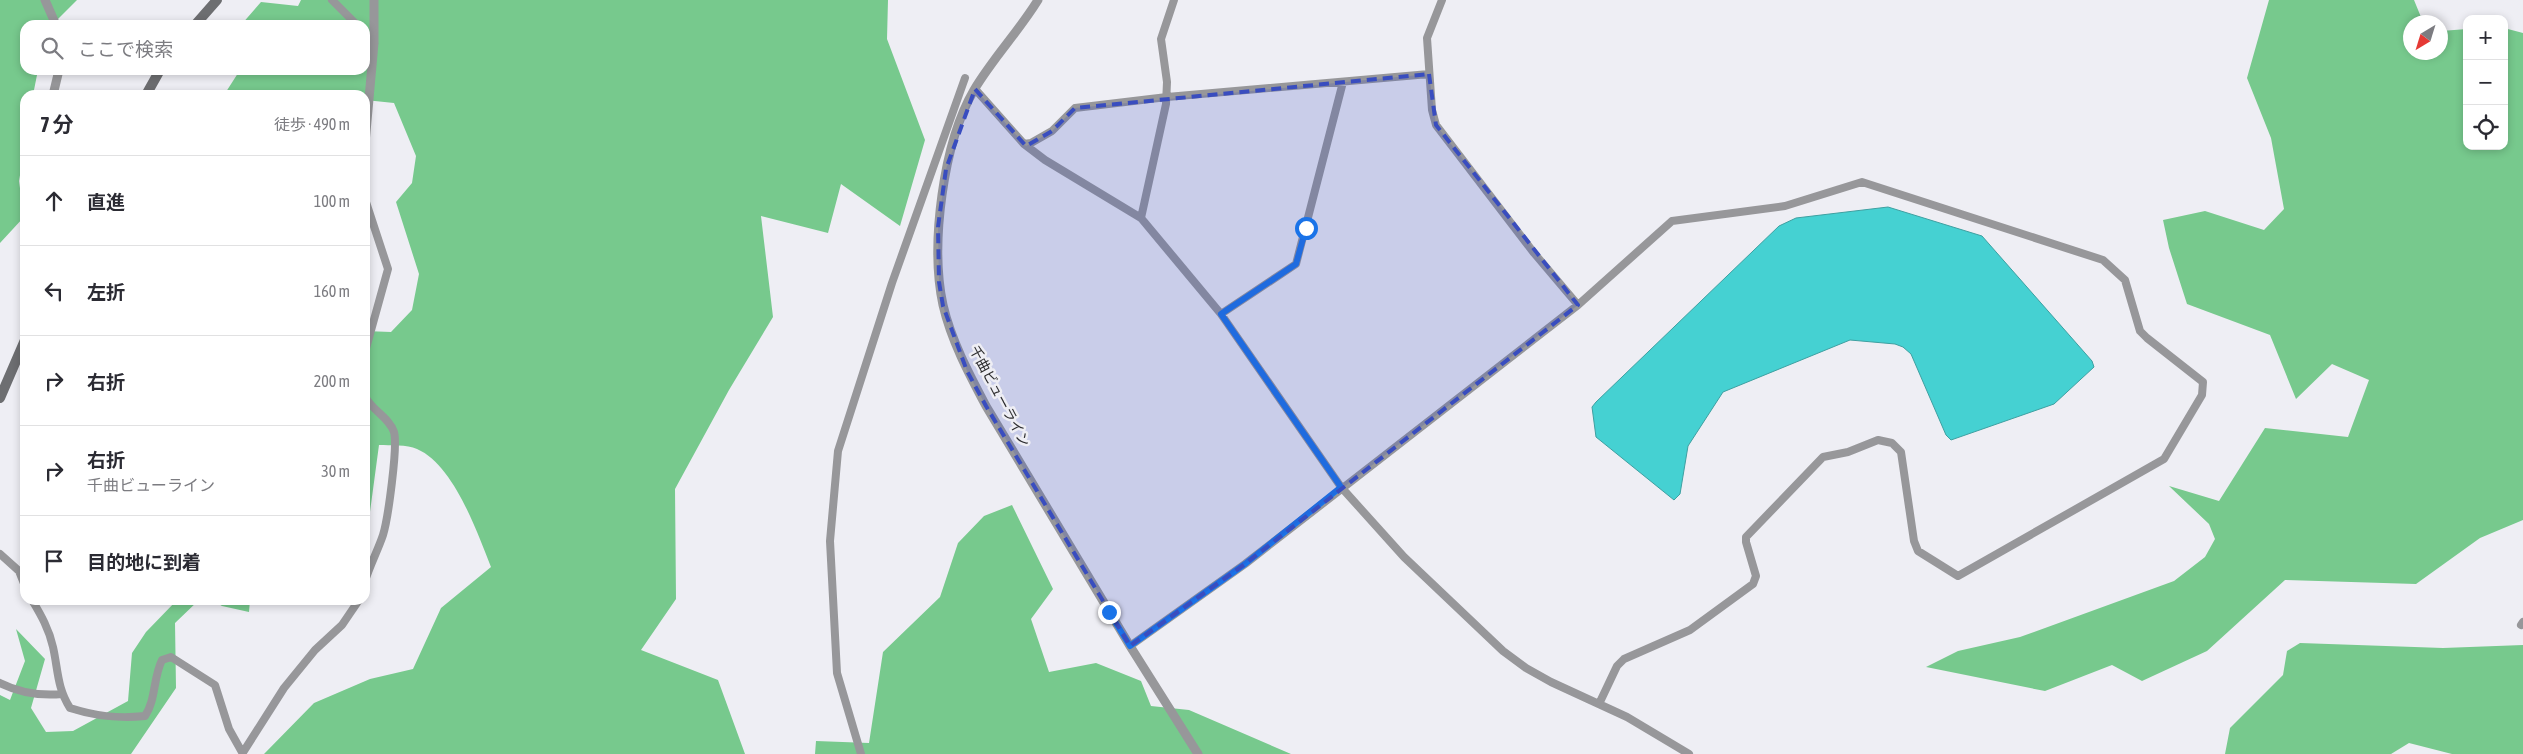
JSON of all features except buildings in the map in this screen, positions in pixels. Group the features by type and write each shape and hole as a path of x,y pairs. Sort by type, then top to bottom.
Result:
{"main road":[{"path":"199,20 217,0"},
{"path":"149,90 157,75"},
{"path":"0,398 20,352"}],"street":[{"path":"45,0 54,20"},
{"path":"332,0 351,20"},
{"path":"370,90 374,43 374,0"},
{"name":"千曲ビューライン","path":"1038,0 975,89 965,107 946,169 938,227 939,282 943,306 967,371 986,406 1130,646 1198,754"},
{"path":"1141,218 1167,97 1161,39 1174,0"},
{"path":"1442,0 1427,38 1432,110 1436,126 1534,253 1578,305"},
{"path":"370,39 374,43"},
{"path":"1024,144 1031,143 1052,131 1075,108 1167,97 1430,74"},
{"path":"54,90 58,75"},
{"path":"861,754 837,673 830,542 838,451 892,283 965,78"},
{"path":"1221,314 1296,264 1343,82"},
{"path":"975,89 1024,144 1045,160 1141,218 1221,314 1341,487 1404,557 1503,650 1526,668 1551,682 1627,717 1689,754"},
{"path":"1130,646 1245,564 1341,487 1578,305 1672,221 1785,206 1862,182 2102,260 2125,280 2140,331 2146,338 2200,379 2204,387 2170,453 2164,459 1958,576 1918,551 1914,540 1901,452 1897,447 1892,443 1878,440 1848,452 1823,457 1817,461 1746,538 1756,576 1753,584 1699,625 1624,659 1617,666 1599,704"},
{"path":"370,214 388,269 370,334"},
{"path":"370,404 389,423 394,432 383,534 370,568"},
{"path":"0,554 20,574"},
{"path":"35,605 46,623 53,647 59,686 70,708 96,716 124,718 145,716 150,705 158,667 162,660 171,657 215,685 229,729 242,754"},
{"path":"242,754 284,688 315,650 342,625 356,605"},
{"path":"0,683 15,690 44,696 62,694"}],"highlighted area":[{"path":"1429,74 1436,125 1578,305 1245,564 1130,646 986,406 967,371 943,306 939,282 938,227 946,169 975,89 1026,146 1052,131 1075,108"}],"green space":[{"path":"0,0 77,0 57,20 20,20 20,75 37,75 34,90 20,90 20,221 0,243"},
{"path":"301,0 888,0 887,39 925,140 900,226 841,184 828,233 761,216 773,317 729,390 675,489 676,599 641,650 718,680 745,754 264,754 314,703 370,679 413,669 441,608 491,567 463,501 453,484 430,457 413,447 379,445 370,512 370,331 391,332 412,310 419,274 396,202 412,183 416,156 394,103 370,101 370,90 227,90 237,75 370,75 370,20 245,20 261,2 298,6"},
{"path":"2269,0 2414,0 2420,15 2403,15 2403,60 2448,60 2448,30 2463,29 2463,150 2508,150 2508,29 2523,33 2523,520 2480,538 2416,584 2285,580 2207,651 2142,681 2112,665 2045,691 1926,667 1958,651 2020,637 2174,581 2205,557 2215,539 2209,524 2169,486 2219,501 2265,428 2348,437 2369,380 2332,364 2296,399 2270,335 2187,304 2169,248 2163,220 2205,211 2264,230 2284,209 2271,138 2247,78"},
{"path":"1012,505 1053,589 1031,619 1049,672 1096,663 1141,681 1151,706 1189,710 1291,754 815,754 816,741 869,743 883,652 940,597 958,543 984,516"},
{"path":"172,605 194,605 175,623 176,688 131,754 0,754 0,695 10,700 25,661 16,629 45,659 31,708 46,732 73,731 128,701 132,653 146,632"},
{"path":"220,605 250,605 249,612"},
{"path":"2300,643 2443,648 2523,645 2523,754 2452,754 2409,743 2391,754 2225,754 2230,728 2283,675 2287,651"}],"water":[{"path":"1888,207 1982,236 2092,361 2094,367 2054,404 1951,440 1946,435 1911,354 1903,347 1895,344 1850,340 1723,392 1688,446 1680,494 1674,500 1596,437 1592,407 1596,402 1779,226 1796,218"}],"route":[{"path":"1109,612 1130,646 1245,564 1341,487 1221,314 1266,286 1296,264 1306,228"}]}
